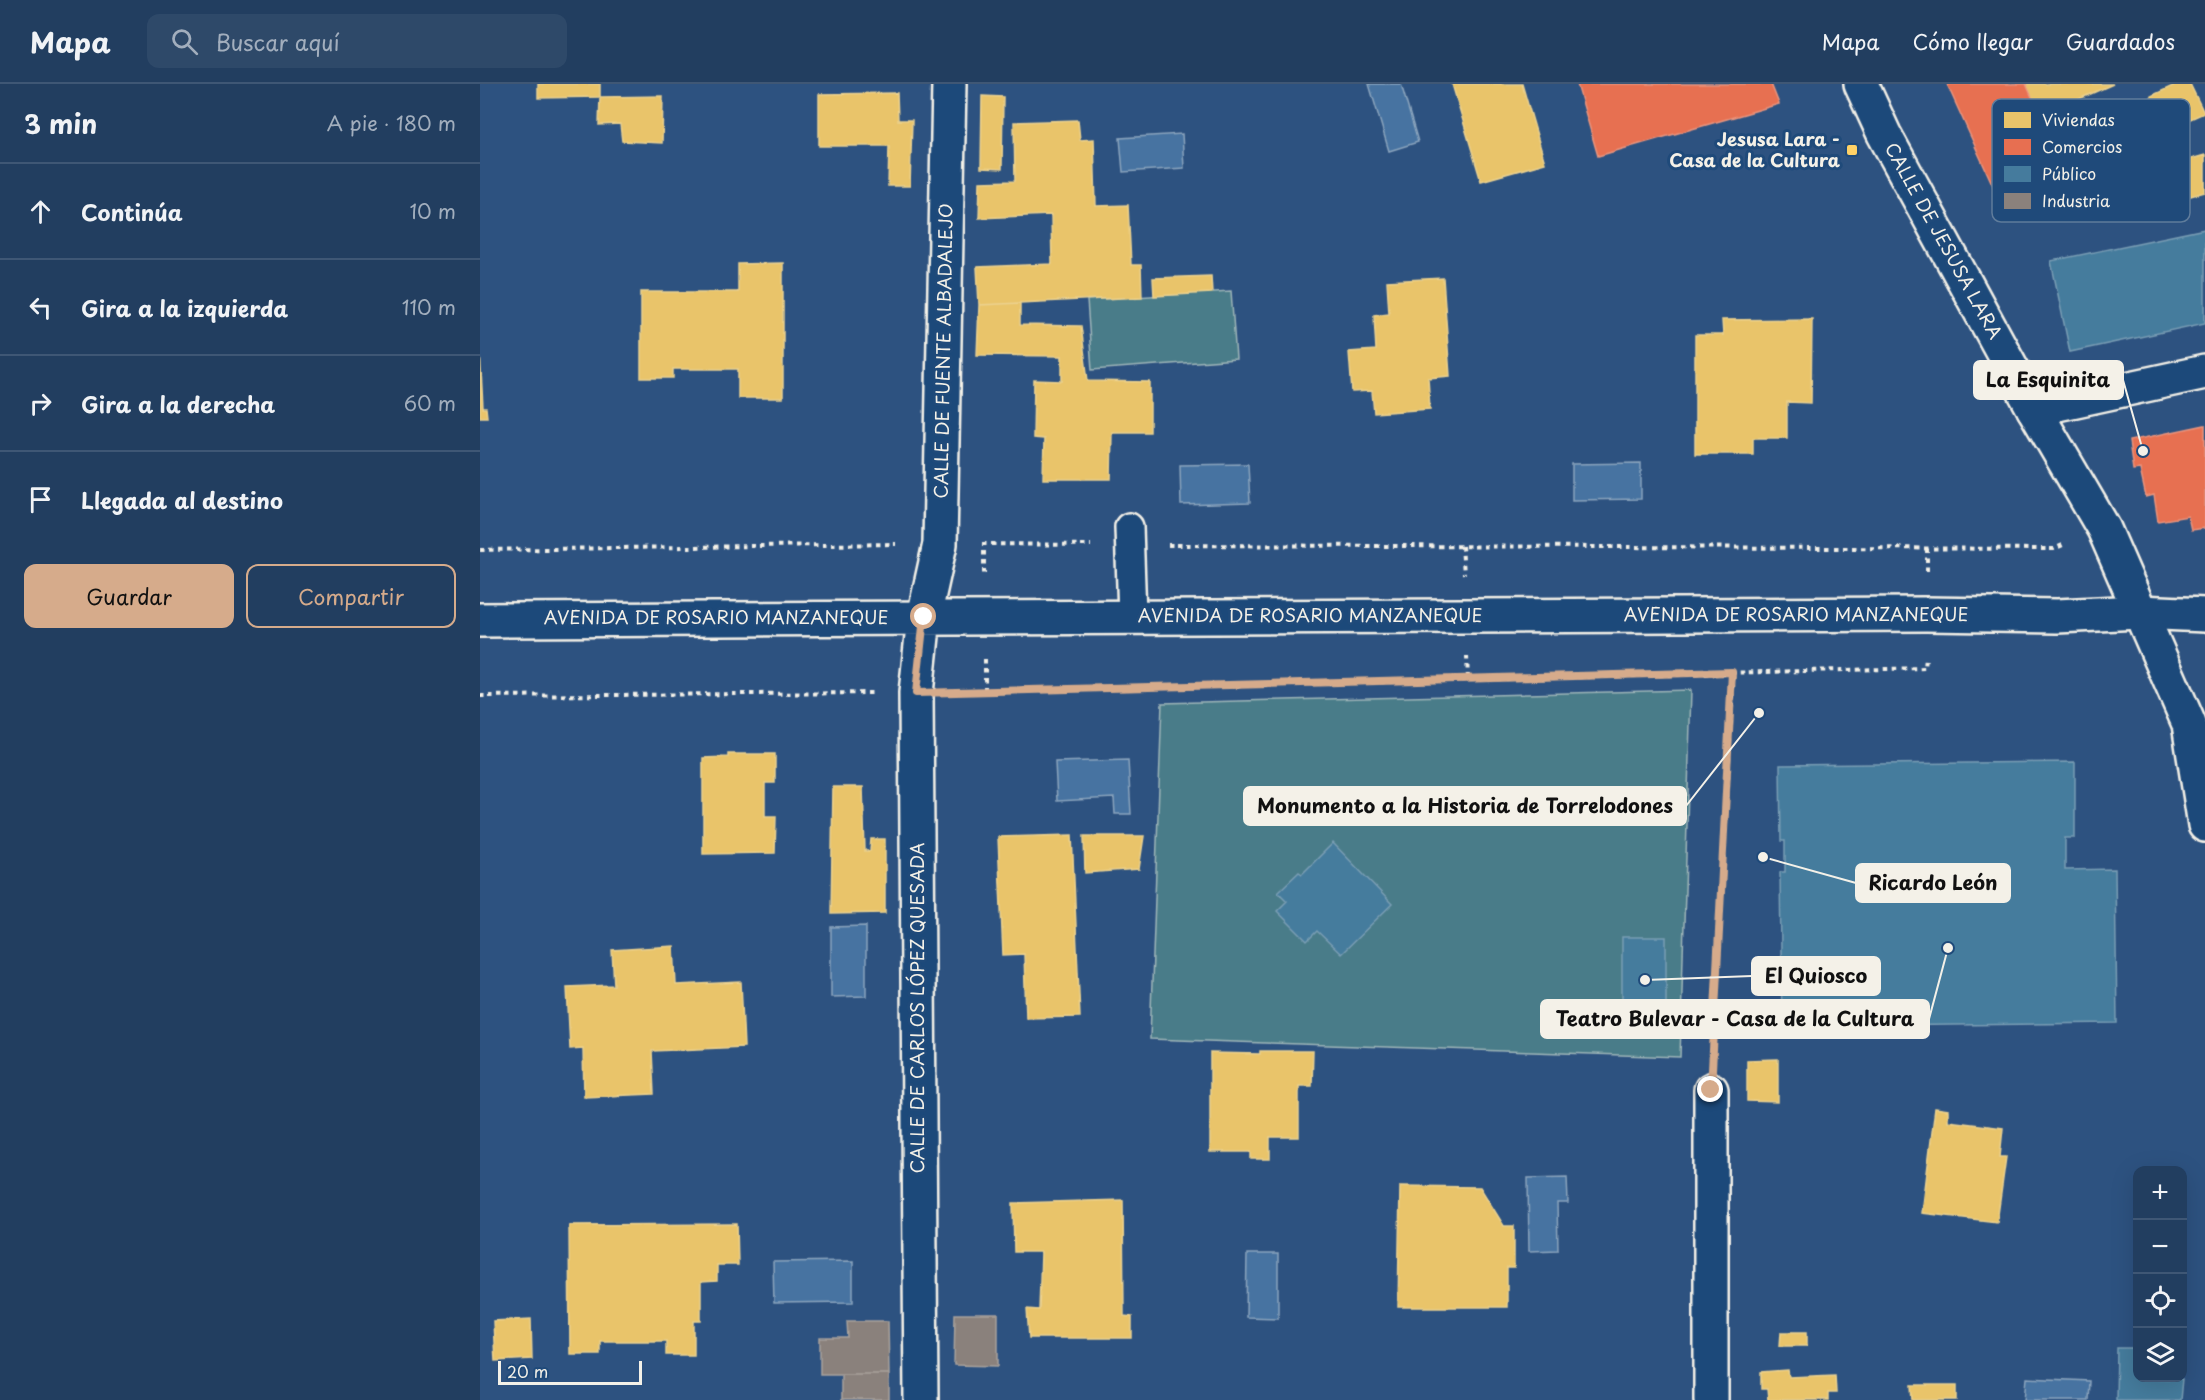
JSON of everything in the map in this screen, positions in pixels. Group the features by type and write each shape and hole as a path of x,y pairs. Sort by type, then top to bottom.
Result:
{"street":[{"name":"CALLE DE FUENTE ALBADALEJO","path":"924,617 940,544 949,84"},
{"name":"CALLE DE JESUSA LARA","path":"1861,84 1884,134 2034,409 2104,529 2189,724 2205,825"},
{"path":"2034,409 2205,372"},
{"name":"AVENIDA DE ROSARIO MANZANEQUE","path":"480,620 1132,616 1926,614 2057,616 2139,612 2205,615"},
{"name":"CALLE DE CARLOS LÓPEZ QUESADA","path":"921,1400 916,693 924,617"},
{"path":"1711,1090 1711,1400"}],"lane":[{"path":"1129,536 1132,616"}],"path":[{"path":"480,550 940,544 1129,536 2054,549 2104,529"},
{"path":"480,696 916,693 1925,668 1927,548"},
{"path":"1711,1090 1732,672"}],"green space":[{"path":"1231,291 1236,359 1092,370 1087,300"},
{"path":"1691,690 1680,1057 1150,1039 1162,703"}],"water":[{"path":"1369,84 1401,84 1418,142 1389,151"},
{"path":"1182,134 1184,168 1123,172 1120,138"},
{"path":"1641,463 1641,499 1572,500 1572,464"},
{"path":"1248,464 1250,503 1181,505 1180,465"},
{"path":"1128,760 1131,814 1115,814 1114,798 1057,801 1055,762"},
{"path":"866,926 866,996 831,997 831,927"},
{"path":"1567,1177 1568,1203 1557,1203 1558,1250 1529,1251 1528,1178"},
{"path":"1247,1254 1278,1254 1278,1318 1246,1317"},
{"path":"853,1261 853,1302 774,1303 773,1262"},
{"path":"2027,1378 2089,1381 2088,1400 2025,1400"}],"building: Viviendas":[{"path":"538,84 600,84 600,97 538,98"},
{"path":"1452,84 1522,84 1545,163 1481,181"},
{"path":"2026,84 2113,84 2079,99 2033,99"},
{"path":"2177,84 2190,84 2204,113 2190,119 2190,99 2152,99 2151,96"},
{"path":"897,93 898,120 912,120 910,186 888,186 889,146 819,146 819,94"},
{"path":"663,96 662,143 622,141 620,124 599,125 600,97"},
{"path":"982,96 1003,97 1002,169 981,168"},
{"path":"1078,120 1080,140 1094,139 1096,206 1128,205 1131,265 1141,265 1142,297 979,305 977,267 1052,264 1051,215 979,218 980,182 1015,181 1014,122"},
{"path":"2205,155 2205,192 2190,196 2190,159"},
{"path":"783,263 783,398 738,398 738,369 673,369 673,378 641,378 641,292 738,292 738,264"},
{"path":"1211,276 1212,293 1154,296 1153,278"},
{"path":"1443,278 1450,376 1428,378 1430,409 1374,413 1372,391 1352,392 1349,352 1376,350 1374,315 1389,313 1387,281"},
{"path":"1020,303 1020,325 1081,326 1088,381 1150,382 1150,432 1112,432 1111,479 1043,479 1044,439 1033,438 1034,380 1062,381 1062,356 977,355 979,305"},
{"path":"1812,319 1811,403 1787,402 1787,438 1753,438 1753,454 1695,454 1695,335 1723,335 1722,320"},
{"path":"480,350 483,408 486,408 487,417 480,417"},
{"path":"728,754 775,754 775,783 765,783 765,816 776,816 775,853 703,854 703,758 728,757"},
{"path":"833,787 863,787 865,851 870,851 871,839 885,839 885,913 831,914"},
{"path":"1072,835 1080,1017 1026,1018 1024,954 1003,955 998,837"},
{"path":"1084,836 1144,836 1139,869 1085,873"},
{"path":"674,946 676,985 741,982 744,1047 652,1051 654,1094 584,1097 583,1048 570,1049 567,987 614,985 612,950"},
{"path":"1260,1051 1313,1051 1312,1086 1299,1086 1299,1137 1270,1137 1270,1159 1251,1159 1251,1152 1210,1152 1210,1053 1260,1054"},
{"path":"1778,1059 1778,1102 1747,1101 1747,1060"},
{"path":"1935,1108 1948,1110 1948,1121 2003,1128 2000,1157 2006,1157 1997,1222 1922,1213"},
{"path":"1400,1186 1480,1187 1504,1226 1514,1226 1514,1268 1507,1268 1507,1307 1398,1307"},
{"path":"1123,1200 1124,1316 1132,1317 1132,1338 1029,1338 1027,1309 1039,1310 1041,1252 1014,1252 1013,1203"},
{"path":"737,1224 738,1265 717,1265 717,1281 701,1282 701,1321 694,1321 694,1355 666,1355 666,1341 600,1341 600,1354 570,1354 569,1225"},
{"path":"531,1319 532,1359 495,1361 493,1321"},
{"path":"1781,1332 1807,1332 1807,1346 1780,1346"},
{"path":"1788,1370 1789,1377 1835,1375 1836,1393 1828,1393 1828,1400 1768,1400 1767,1389 1761,1389 1761,1372"},
{"path":"1912,1385 1957,1385 1957,1400 1913,1400"}],"building: Comercios":[{"path":"1577,84 1771,84 1779,104 1598,156"},
{"path":"1947,84 2026,84 2033,99 1992,99 1992,183"},
{"path":"2205,425 2205,528 2191,530 2188,516 2158,521 2154,495 2146,497 2140,469 2133,470 2129,441"}],"building: Público":[{"path":"2205,229 2205,323 2070,352 2051,261"},
{"path":"2075,762 2075,838 2065,838 2065,870 2115,869 2117,1023 1782,1027 1780,872 1785,872 1785,841 1781,841 1780,765"},
{"path":"1333,843 1392,904 1341,954 1317,931 1307,941 1277,911 1287,901 1278,892 1299,872 1302,874"},
{"path":"1622,937 1666,937 1666,1016 1622,1016"},
{"path":"2117,1348 2133,1348 2133,1382 2182,1382 2180,1400 2116,1400"}],"building: Industria":[{"path":"955,1314 998,1314 998,1366 954,1365"},
{"path":"847,1321 888,1321 889,1374 820,1374 820,1338 848,1338"},
{"path":"841,1374 889,1374 889,1400 841,1400"}],"place":[{"name":"Jesusa Lara - Casa de la Cultura","path":"1852,150"},
{"name":"La Esquinita","path":"2143,451"},
{"name":"Monumento a la Historia de Torrelodones","path":"1759,713"},
{"name":"Ricardo León","path":"1763,857"},
{"name":"Teatro Bulevar - Casa de la Cultura","path":"1948,948"},
{"name":"El Quiosco","path":"1645,980"}],"route":[{"path":"924,617 916,693 1732,672 1711,1090"}]}
